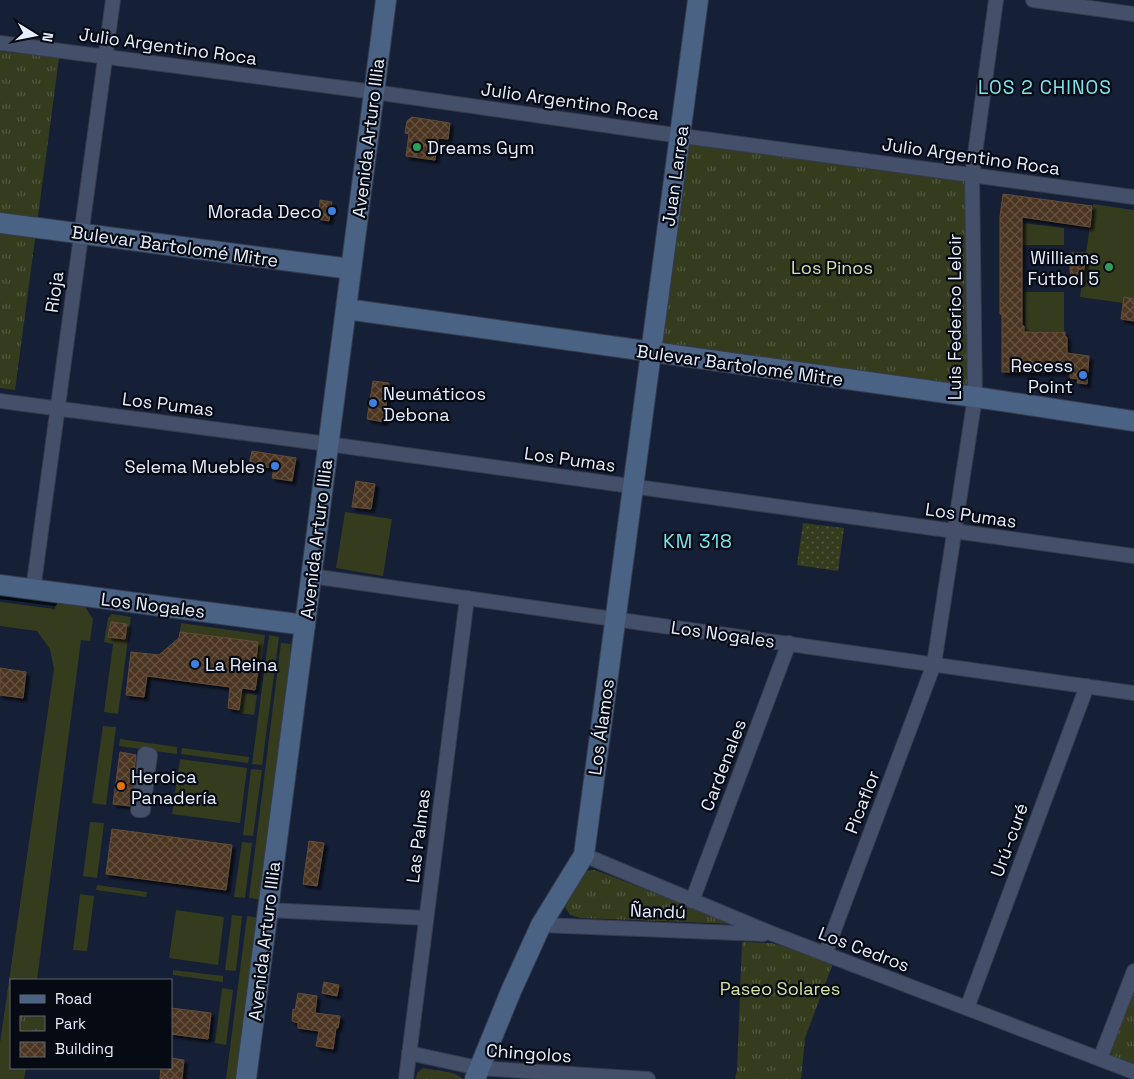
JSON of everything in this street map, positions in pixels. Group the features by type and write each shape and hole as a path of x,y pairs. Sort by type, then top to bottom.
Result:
{"street":[{"name":"Rioja","path":"33,590 113,0"},
{"name":"Avenida Arturo Illia","path":"246,1079 386,0"},
{"name":"Juan Larrea","path":"652,352 698,0"},
{"name":"Luis Federico Leloir","path":"934,664 975,397 972,176 996,0"},
{"path":"1033,0 1134,14"},
{"name":"Julio Argentino Roca","path":"0,43 374,92 681,136 1134,197"},
{"name":"Bulevar Bartolomé Mitre","path":"0,223 351,269"},
{"name":"Bulevar Bartolomé Mitre","path":"346,309 1134,421"},
{"name":"Los Álamos","path":"476,1074 541,925 584,855 652,352"},
{"name":"Los Pumas","path":"0,401 328,444 1134,556"},
{"name":"Los Nogales","path":"311,576 1134,692"},
{"name":"Los Nogales","path":"0,585 305,625"},
{"name":"Las Palmas","path":"406,1079 467,598"},
{"name":"Cardenales","path":"692,901 790,643"},
{"name":"Picaflor","path":"825,954 934,664"},
{"name":"Urú-curé","path":"967,1008 1087,686"},
{"path":"140,812 148,754"},
{"name":"Los Cedros","path":"584,855 773,934 1134,1072"},
{"path":"268,910 426,918"},
{"name":"Ñandú","path":"541,925 773,934"},
{"path":"1100,1059 1133,978"},
{"name":"Chingolos","path":"409,1053 476,1074 648,1079"}],"green space":[{"path":"0,51 59,58 15,390 0,388"},
{"name":"Los Pinos","path":"681,136 972,176 975,397 652,353"},
{"name":"Williams Fútbol 5","path":"1093,204 1134,210 1134,299 1124,297 1123,303 1080,297"},
{"path":"1023,223 1064,228 1064,245 1023,245"},
{"path":"1024,292 1064,292 1064,331 1025,331"},
{"path":"345,512 392,519 383,576 336,568"},
{"path":"803,523 844,528 838,571 797,565"},
{"path":"56,600 84,605 93,619 90,641 81,640 37,979 10,979 10,1069 26,1069 24,1079 0,1079 0,1043 54,669 50,649 37,631 0,626 0,602 55,609"},
{"path":"112,614 131,617 118,714 104,712 113,644 104,642 108,618"},
{"path":"181,623 265,635 257,690 255,690 258,669 255,668 258,642 180,632"},
{"path":"269,635 279,637 262,765 252,764"},
{"path":"281,643 291,644 290,651 293,660 262,900 249,898"},
{"path":"242,693 257,695 254,715 239,713"},
{"path":"103,726 116,727 106,805 92,803"},
{"path":"120,739 177,747 177,754 119,746"},
{"path":"182,748 249,757 248,763 181,754"},
{"path":"180,759 247,768 240,823 172,814"},
{"path":"251,769 262,770 253,836 243,835"},
{"path":"90,822 104,823 97,878 83,876"},
{"path":"242,842 252,843 245,898 234,897"},
{"path":"595,870 736,924 581,918 570,915 565,907 585,871"},
{"path":"97,885 147,892 146,897 96,890"},
{"path":"80,894 94,896 87,951 73,950"},
{"path":"176,910 224,917 218,965 169,958"},
{"path":"232,915 242,916 236,971 225,970"},
{"path":"247,916 260,918 239,1079 226,1079"},
{"name":"Paseo Solares","path":"742,942 771,943 833,963 805,1038 801,1079 735,1079 737,1070"},
{"path":"173,970 223,976 223,982 173,975"},
{"path":"222,988 233,990 226,1045 215,1043"},
{"path":"1134,991 1134,1064 1112,1056 1110,1052 1131,992"},
{"path":"423,1068 453,1073 462,1079 416,1079 417,1073"}],"building":[{"path":"412,117 450,123 448,139 438,138 435,160 406,156 409,134 405,133 407,121"},
{"path":"1003,194 1092,206 1090,227 1022,217 1022,326 1024,326 1024,332 1065,332 1065,337 1067,337 1067,353 1089,356 1087,384 1077,383 1078,379 1070,378 1070,372 1002,372 1000,217"},
{"path":"320,200 332,202 329,221 318,219"},
{"path":"1069,253 1086,253 1082,282 1071,283"},
{"path":"1124,297 1134,299 1134,321 1121,319"},
{"path":"373,381 389,383 384,422 367,419"},
{"path":"252,451 296,458 292,481 272,478 274,468 249,465"},
{"path":"356,481 375,484 371,509 352,507"},
{"path":"111,622 127,624 125,639 108,637"},
{"path":"180,632 258,642 255,668 258,669 255,690 242,688 239,710 228,708 230,687 147,676 144,697 126,695 131,652 159,655 179,638"},
{"path":"0,668 26,672 23,698 0,695"},
{"path":"120,752 136,755 130,806 113,804"},
{"path":"112,829 232,845 226,890 106,874"},
{"path":"309,841 324,843 317,886 303,884"},
{"path":"324,982 339,985 337,996 322,993"},
{"path":"298,993 317,996 315,1013 340,1016 333,1049 316,1046 319,1031 298,1028 298,1023 292,1021 293,1009 295,1010"},
{"path":"172,1008 211,1013 208,1039 172,1034"},
{"path":"172,1058 184,1060 182,1079 160,1079 161,1069 172,1069"}],"waterway":[{"path":"0,597 55,604"}],"place":[{"name":"Dreams Gym","path":"417,147"},
{"name":"Morada Deco","path":"332,211"},
{"name":"Williams Fútbol 5","path":"1109,267"},
{"name":"Recess Point","path":"1083,375"},
{"name":"Neumáticos Debona","path":"373,403"},
{"name":"Selema Muebles","path":"275,466"},
{"name":"La Reina","path":"195,664"},
{"name":"Heroica Panadería","path":"121,786"}],"district":[{"name":"LOS 2 CHINOS","path":"1045,87"},
{"name":"KM 318","path":"698,541"}]}
